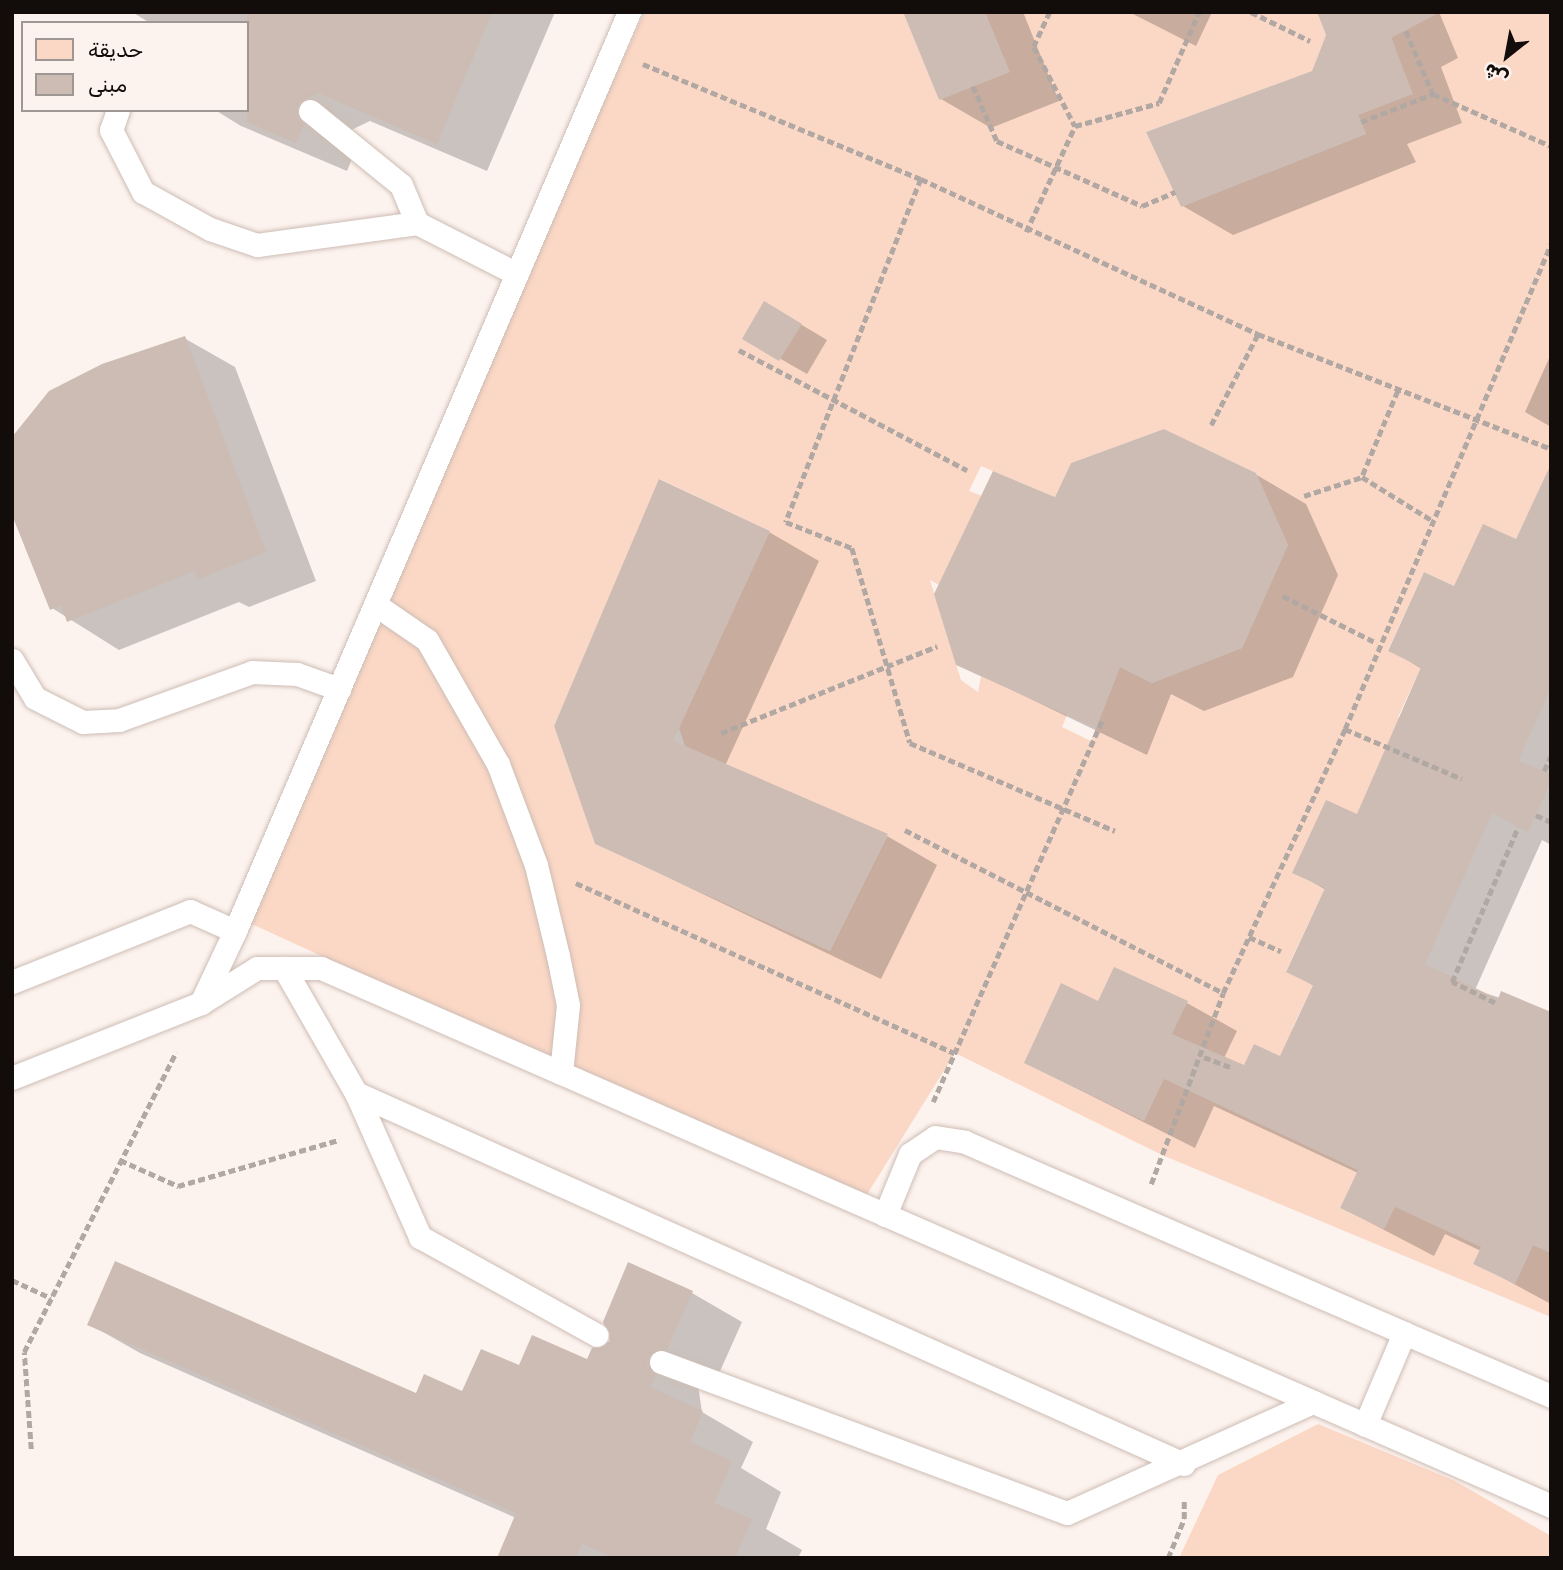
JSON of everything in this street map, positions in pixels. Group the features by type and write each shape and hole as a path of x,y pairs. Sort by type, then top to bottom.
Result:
{"lane":[{"path":"201,1003 235,931 376,605 629,12"},
{"path":"310,111 401,185 417,223"},
{"path":"117,112 111,130 143,192 210,229 257,246 417,223 517,274"},
{"path":"376,605 427,640 498,764 536,865 568,1005 561,1073"},
{"path":"12,660 35,698 83,722 119,720 252,672 297,674 339,689"},
{"path":"12,982 190,911 235,931"},
{"path":"12,1078 201,1003 257,968 321,968 1551,1506"},
{"path":"284,968 356,1093 421,1237 597,1335"},
{"path":"356,1093 1184,1464"},
{"path":"885,1215 910,1154 935,1137 965,1142 1551,1396"},
{"path":"1365,1424 1404,1333"},
{"path":"662,1362 1067,1513 1184,1464 1313,1402"}],"path":[{"path":"1027,232 1059,170 1075,125 1034,47 1050,12"},
{"path":"1075,125 1159,103 1199,12"},
{"path":"1251,12 1310,41"},
{"path":"1406,31 1433,94 1551,146"},
{"path":"612,51 921,179 1027,232 1258,334 1551,449"},
{"path":"973,86 997,141 1142,206 1175,192"},
{"path":"1361,122 1433,94"},
{"path":"921,179 831,398 786,522 852,548 910,743 1115,831"},
{"path":"1139,1217 1204,1057 1223,993 1345,729 1377,643 1433,521 1551,244"},
{"path":"1211,425 1258,334"},
{"path":"739,350 967,470"},
{"path":"1304,496 1362,477 1398,391"},
{"path":"1362,477 1433,521"},
{"path":"1283,596 1377,643"},
{"path":"721,733 937,646"},
{"path":"910,1154 1102,721"},
{"path":"1345,729 1462,779"},
{"path":"1544,771 1551,756"},
{"path":"1535,815 1551,822"},
{"path":"1495,1003 1452,982 1518,827"},
{"path":"905,830 1027,890 1223,993"},
{"path":"536,865 955,1053"},
{"path":"1249,937 1281,951"},
{"path":"31,1449 24,1352 201,1003"},
{"path":"1204,1057 1231,1068"},
{"path":"120,1160 178,1186 372,1130"},
{"path":"12,1280 51,1298"},
{"path":"1168,1558 1184,1519 1184,1464"}],"green space":[{"path":"644,12 903,12 939,100 1009,72 985,12 1317,12 1326,35 1312,71 1146,132 1181,207 1366,134 1358,115 1412,94 1391,37 1408,29 1401,12 1551,12 1551,519 1548,525 1527,516 1516,539 1454,586 1424,572 1388,650 1421,667 1398,717 1474,753 1357,814 1293,873 1325,888 1286,971 1313,985 1293,1027 1311,1035 1296,1064 1254,1044 1225,1107 1358,1170 1340,1208 1384,1229 1404,1186 1490,1228 1473,1264 1515,1284 1533,1245 1551,1253 1551,1317 1162,1155 955,1053 861,1204 241,919","holes":["1164,429 1256,473 1288,545 1242,648 1152,683 1120,667 1091,741 1062,727 1067,715 981,676 978,692 961,680 930,580 939,585 982,496 969,491 981,466 1055,497 1071,463","660,479 770,531 679,728 685,746 888,835 830,951 595,844 554,726"]},
{"path":"1318,1424 1455,1481 1551,1536 1551,1558 1179,1558 1218,1475"}],"building":[{"path":"247,12 492,12 437,144 318,93 299,103 297,115 304,124 296,143 247,122"},
{"path":"903,12 985,12 1010,72 939,100"},
{"path":"1317,12 1441,12 1391,38 1413,94 1357,115 1366,133 1181,207 1146,132 1312,71 1326,35"},
{"path":"764,301 802,324 779,361 742,339"},
{"path":"185,336 266,552 198,579 194,571 67,622 61,605 50,610 12,515 12,437 49,391 102,364"},
{"path":"1164,429 1256,473 1288,545 1242,648 1152,683 1120,667 1096,728 956,665 934,594 993,471 1055,497 1071,463"},
{"path":"1551,464 1551,687 1518,761 1551,774 1551,781 1528,832 1492,813 1425,964 1498,999 1501,991 1551,1012 1551,1253 1533,1244 1515,1284 1473,1264 1481,1247 1395,1207 1384,1229 1340,1208 1358,1170 1164,1079 1144,1121 1024,1063 1061,983 1098,1001 1114,967 1188,1001 1172,1034 1244,1065 1254,1044 1280,1056 1313,985 1286,972 1325,888 1292,873 1326,800 1357,814 1421,667 1388,651 1424,572 1454,586 1483,524 1516,539"},
{"path":"659,479 770,531 673,741 888,834 830,951 595,844 554,726"},
{"path":"115,1261 416,1393 424,1374 462,1391 481,1349 519,1365 532,1335 587,1359 592,1348 610,1341 603,1322 628,1262 693,1291 667,1349 648,1357 656,1375 650,1387 703,1411 690,1442 732,1461 714,1503 752,1519 735,1558 615,1558 582,1544 576,1558 497,1558 516,1513 87,1325"}]}
